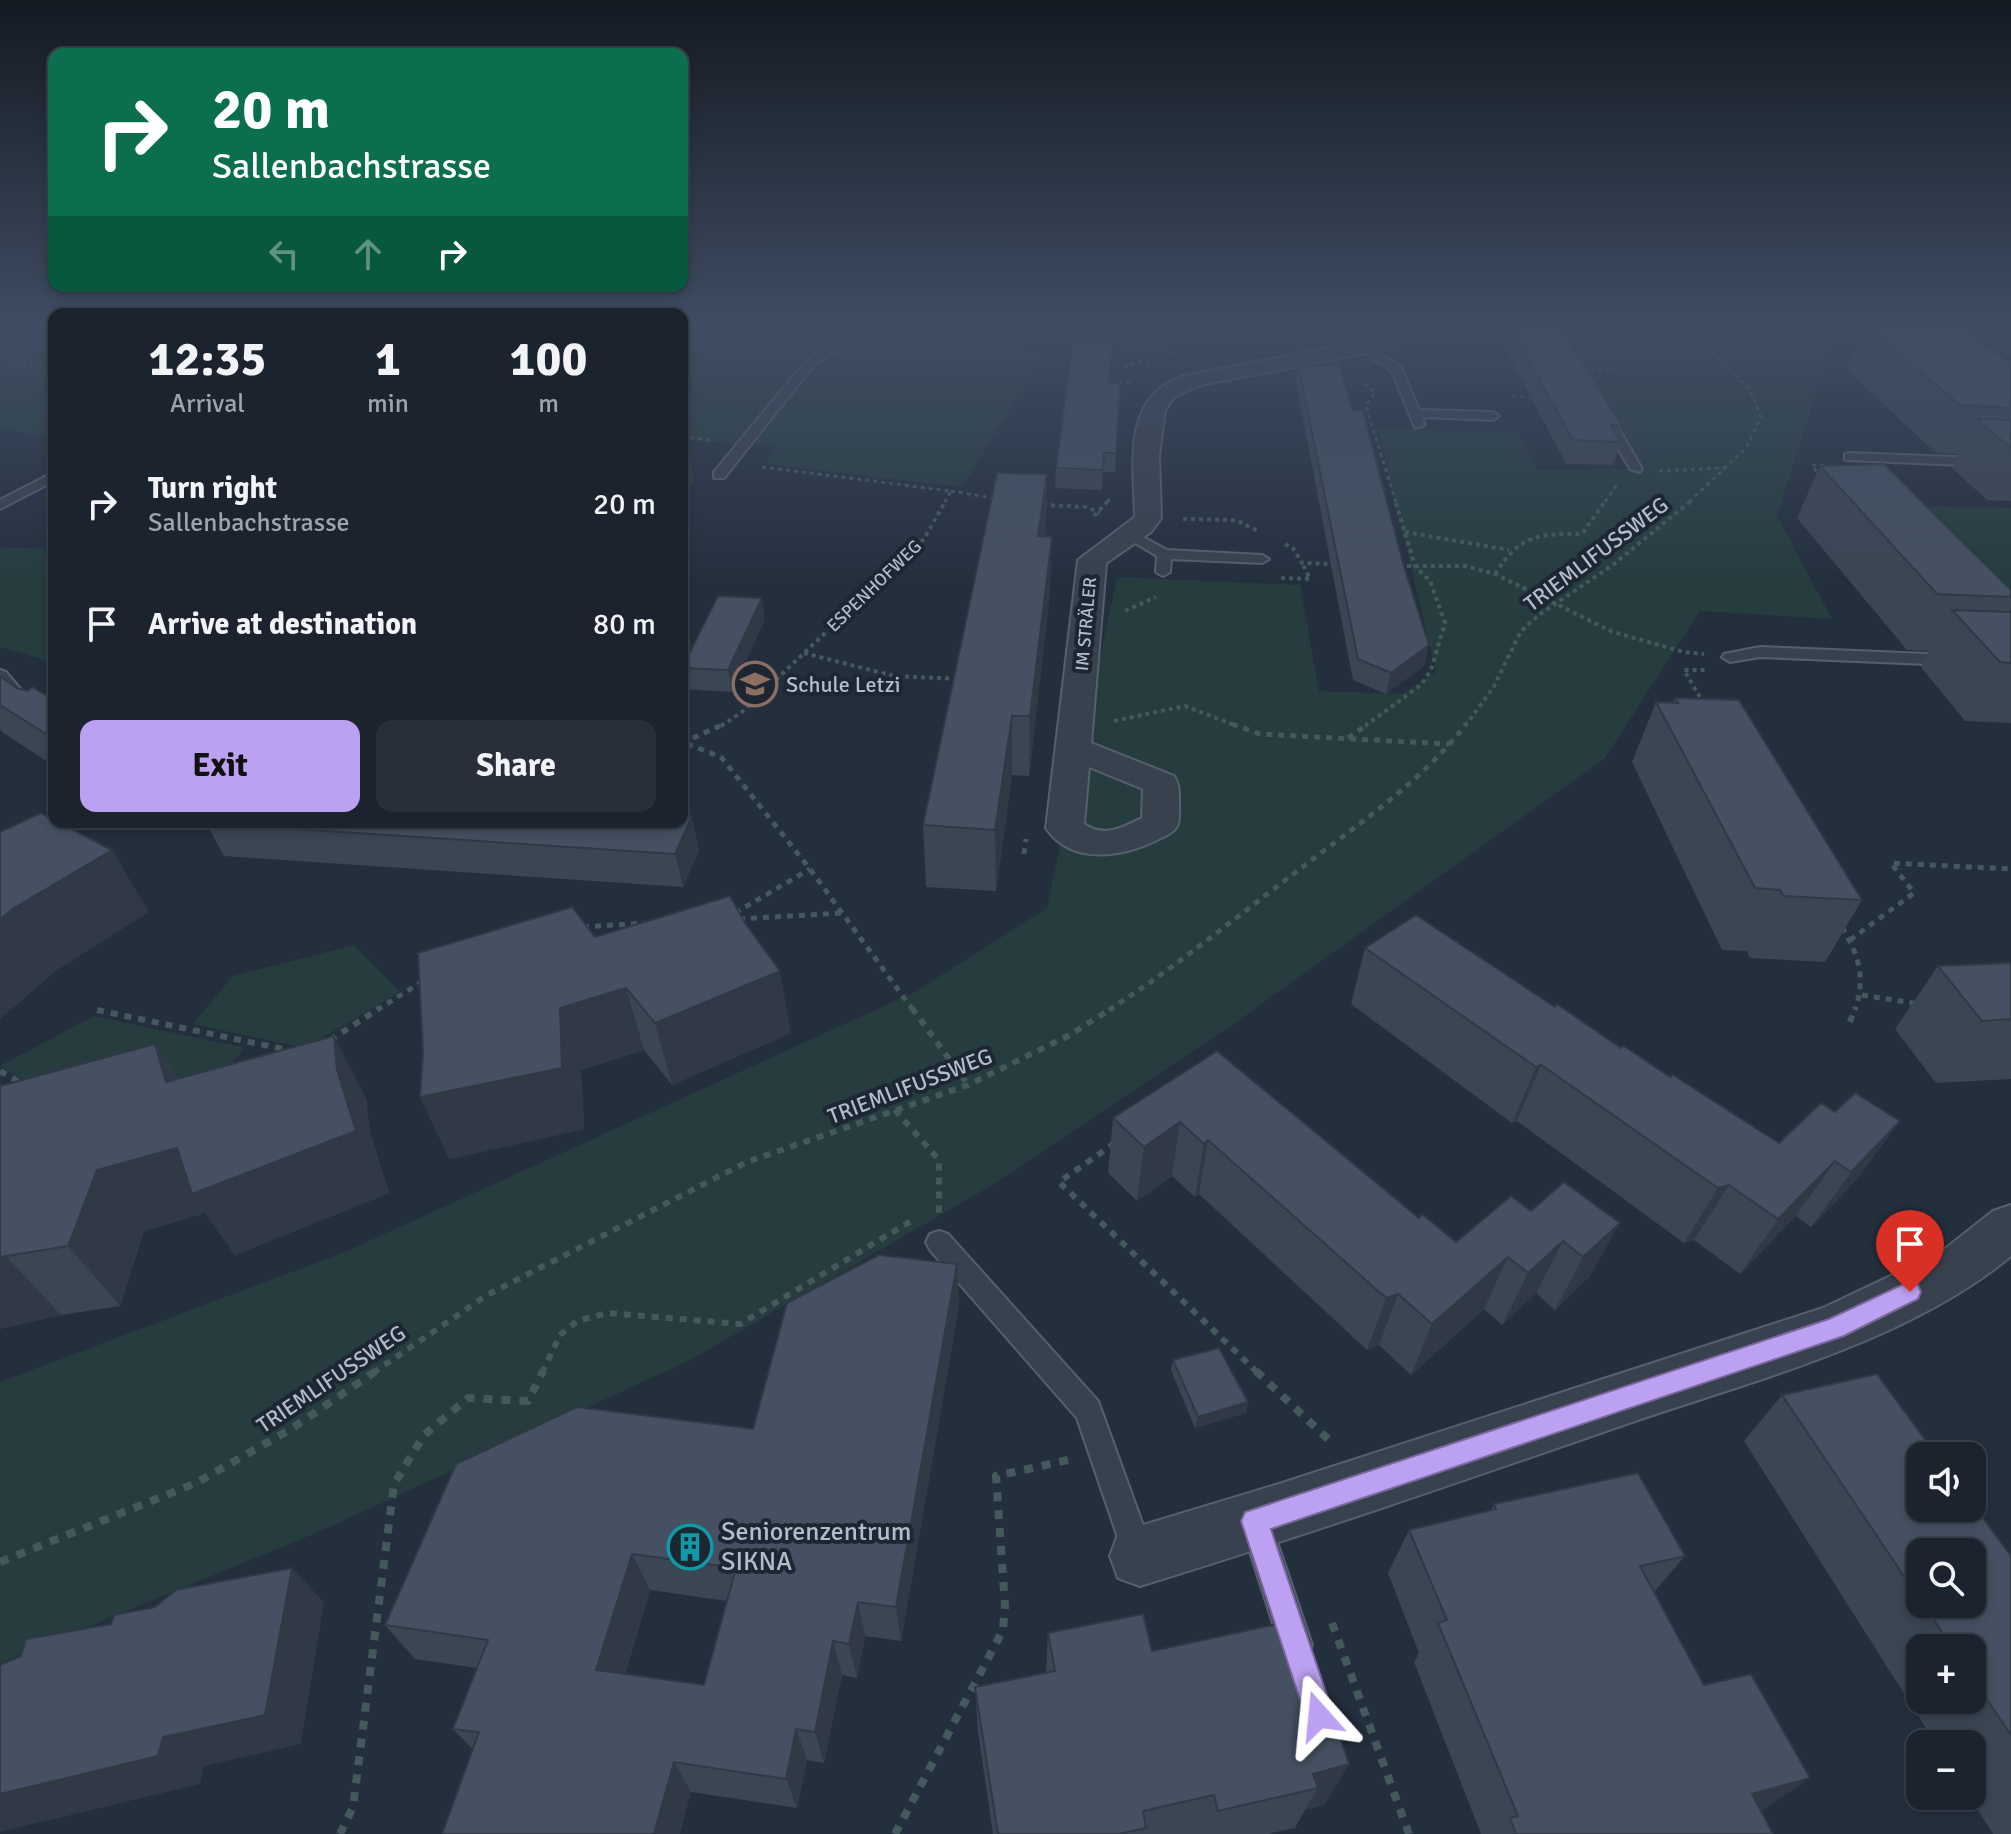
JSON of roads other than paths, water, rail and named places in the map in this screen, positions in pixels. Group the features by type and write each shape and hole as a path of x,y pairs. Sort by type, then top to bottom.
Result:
{"street":[{"name":"IM STRÄLER","path":"1074,749 1092,560 1148,518 1152,412"},
{"path":"1140,1556 1363,1486 1835,1328 1959,1268 2011,1226"}],"lane":[{"path":"719,475 771,412"},
{"path":"1414,412 1417,419 1493,416"},
{"path":"1603,412 1636,469"},
{"path":"1849,457 2011,463"},
{"path":"0,505 48,479"},
{"path":"1130,534 1164,554 1262,559"},
{"path":"1163,572 1164,554"},
{"path":"1730,657 1760,652 1964,661"},
{"path":"0,675 37,720 48,724"},
{"path":"0,863 67,828"},
{"path":"939,1242 1088,1410 1140,1556"},
{"path":"1255,1521 1304,1670"}],"place":[{"name":"Schule Letzi","path":"755,684"},
{"name":"Seniorenzentrum SIKNA","path":"690,1547"}]}
